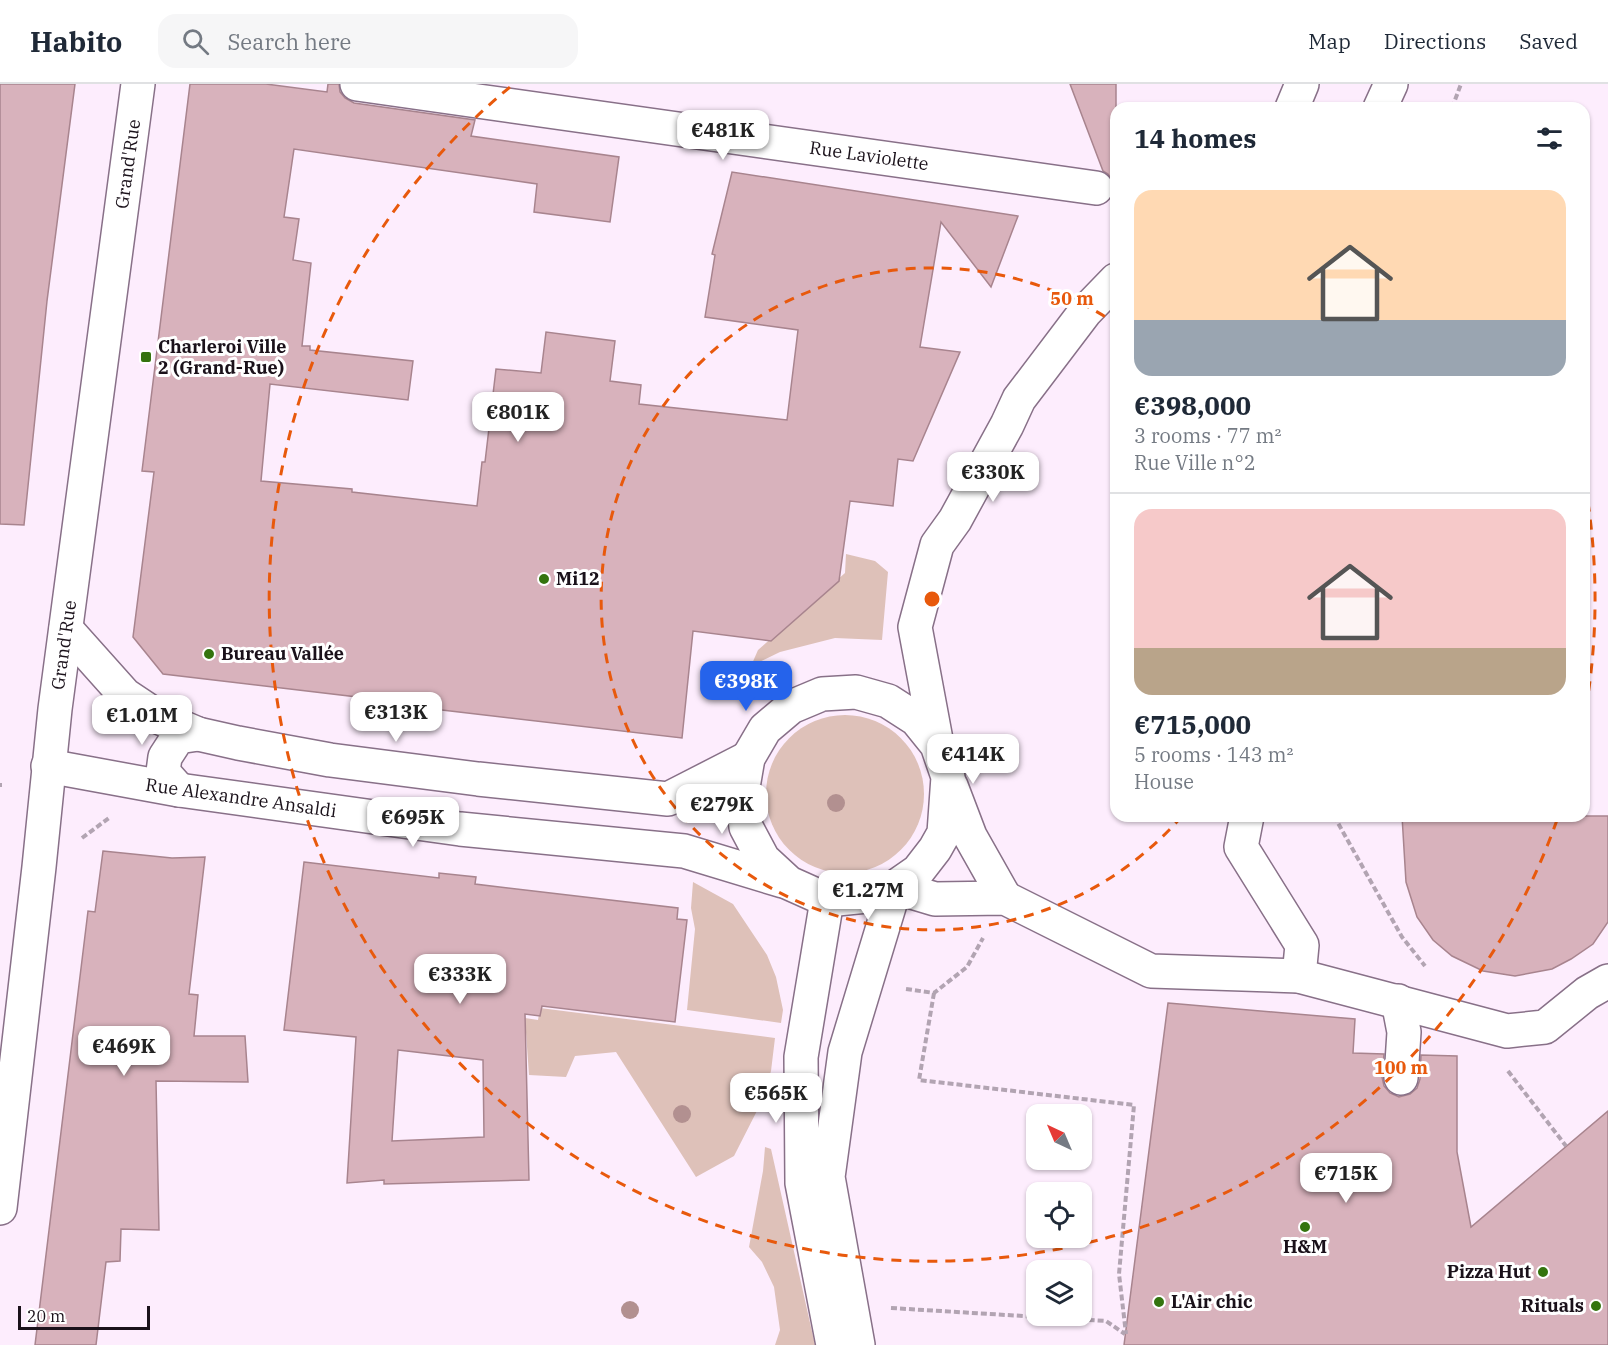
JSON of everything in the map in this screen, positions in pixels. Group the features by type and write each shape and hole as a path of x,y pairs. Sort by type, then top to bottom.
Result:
{"street":[{"name":"Grand'Rue","path":"0,1208 39,867 48,766 138,84"},
{"name":"Rue Laviolette","path":"357,84 1095,188"},
{"path":"1294,102 1302,84"},
{"path":"1383,102 1391,84"},
{"path":"1005,898 970,836 937,745 915,627 937,544 955,520 1019,399 1085,312 1110,286"},
{"path":"66,629 125,695 158,717 198,734 330,760 478,780 668,799 748,758"},
{"path":"937,745 916,719 888,700 856,692 834,693 822,694 791,707 765,729 748,758 742,793 747,827 763,859 789,883 827,900 877,895 895,887 918,871 936,849 944,833 948,777"},
{"path":"179,790 163,772 165,757 178,737 198,734"},
{"name":"Rue Alexandre Ansaldi","path":"48,766 179,790 460,829 684,851 789,883"},
{"path":"1246,822 1241,847 1302,945 1299,976"},
{"path":"895,887 935,898 1005,898 1151,971 1299,976 1507,1031 1545,1027 1587,993 1608,981"},
{"path":"858,1345 828,1177 845,1052 895,887"},
{"path":"827,900 801,1057 802,1183 833,1345"},
{"path":"1398,1001 1404,1032 1401,1078"}],"path":[{"path":"1454,102 1461,84"},
{"path":"850,1305 1106,1321 1126,1334 1119,1274 1134,1105 919,1080 934,993 967,967 1005,898"},
{"path":"866,982 934,993"}],"shaded area":[{"path":"846,554 875,561 888,572 882,640 835,638 780,652 751,666 758,650 845,573"},
{"path":"845,715 875,721 889,728 901,738 911,750 918,764 924,794 918,824 911,838 901,850 889,860 875,867 845,873 815,867 801,860 789,850 779,838 772,824 766,794 772,764 779,750 789,738 801,728 815,721"},
{"path":"693,882 733,904 767,955 776,977 783,1010 781,1023 687,1010 695,929 691,908"},
{"path":"540,1008 775,1038 771,1071 762,1101 734,1156 696,1177 616,1052 575,1056 566,1077 529,1075 525,1018 538,1020"},
{"path":"765,1147 771,1149 815,1345 775,1345 780,1330 774,1287 762,1262 749,1247 763,1171"}],"building":[{"path":"0,84 75,84 47,301 24,525 0,524"},
{"path":"190,84 266,84 327,92 328,84 339,84 340,92 354,103 475,120 471,136 619,157 610,222 534,212 537,184 294,149 284,217 299,219 293,260 311,263 302,346 310,346 310,350 413,361 408,400 270,384 261,481 352,489 352,492 477,506 482,462 485,462 496,369 541,373 546,332 615,341 610,381 641,385 639,404 787,420 798,330 705,317 715,255 712,254 732,172 1018,216 991,287 941,222 920,347 960,352 913,461 898,459 893,506 850,501 839,581 771,641 693,631 682,738 374,702 374,699 163,674 133,637 154,472 142,471"},
{"path":"1070,84 1116,84 1116,102 1110,102 1110,177 1103,171"},
{"path":"1590,816 1608,816 1608,922 1593,944 1552,969 1515,976 1483,971 1452,956 1433,940 1417,917 1406,882 1402,822 1590,822"},
{"path":"103,851 172,858 205,857 189,994 198,995 194,1036 245,1036 248,1082 156,1081 159,1230 121,1229 120,1261 106,1262 96,1345 35,1345 88,911 95,912"},
{"path":"304,862 439,878 439,873 476,877 475,884 678,908 677,919 687,920 675,1022 542,1006 540,1016 525,1014 529,1180 384,1184 384,1180 347,1183 356,1037 284,1030","holes":["398,1050 483,1060 484,1137 392,1141"]},
{"path":"1168,1003 1355,1019 1353,1053 1384,1054 1382,1077 1384,1086 1390,1093 1399,1097 1410,1094 1417,1088 1420,1079 1421,1055 1457,1056 1457,1152 1471,1227 1608,1111 1608,1345 1124,1345"}],"place":[{"name":"Charleroi Ville 2 (Grand-Rue)","path":"146,357"},
{"name":"Mi12","path":"544,579"},
{"name":"Bureau Vallée","path":"209,654"},
{"name":"H&M","path":"1305,1227"},
{"name":"Pizza Hut","path":"1543,1272"},
{"name":"L'Air chic","path":"1159,1302"},
{"name":"Rituals","path":"1596,1306"}]}
